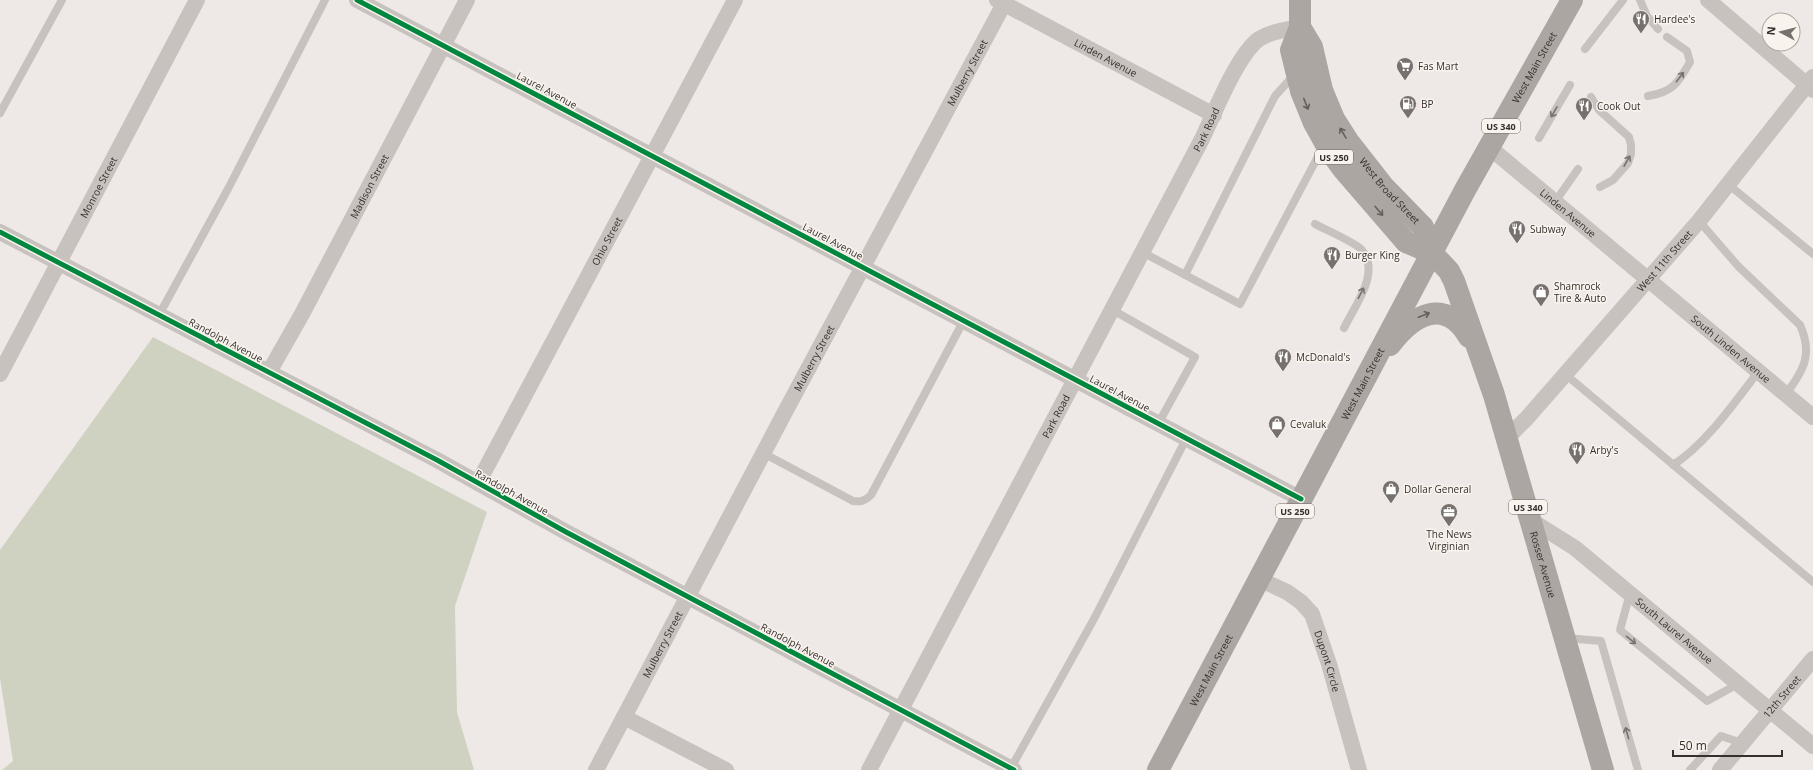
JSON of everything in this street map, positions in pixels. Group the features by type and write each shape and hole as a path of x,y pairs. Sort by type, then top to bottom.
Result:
{"main road":[{"name":"West Broad Street","path":"1300,0 1300,27 1291,50 1296,73 1314,123 1325,144 1347,174 1406,242 1432,253"},
{"name":"West Main Street","path":"1158,770 1488,147 1572,0"},
{"name":"West Broad Street","path":"1300,27 1312,47 1322,90 1334,119 1348,141 1384,187 1424,227 1432,253"},
{"name":"Rosser Avenue","path":"1432,253 1449,271 1454,281 1479,352 1532,521 1603,770"},
{"path":"1368,372 1394,340 1418,318 1428,313 1439,313 1451,316 1465,330 1479,352"}],"street":[{"name":"Monroe Street","path":"0,374 197,0"},
{"name":"Laurel Avenue","path":"356,0 1301,499"},
{"name":"Madison Street","path":"269,372 302,314 466,0"},
{"name":"Ohio Street","path":"478,483 735,0"},
{"path":"1708,0 1811,84"},
{"name":"Linden Avenue","path":"1002,1 1214,114"},
{"name":"Mulberry Street","path":"596,770 689,597 763,454 864,267 1002,1"},
{"name":"Park Road","path":"869,770 1248,49 1259,40 1273,32 1300,27"},
{"name":"West 11th Street","path":"1507,438 1699,221 1811,84"},
{"name":"Linden Avenue","path":"1488,147 1648,280"},
{"name":"Randolph Avenue","path":"0,232 269,372 1013,769"},
{"name":"South Linden Avenue","path":"1648,280 1813,417"},
{"name":"South Laurel Avenue","path":"1532,521 1575,548 1813,746"},
{"name":"Dupont Circle","path":"1259,579 1287,592 1301,602 1312,614 1329,664 1359,770"},
{"name":"12th Street","path":"1720,770 1813,659"},
{"path":"624,717 726,770"}],"lane":[{"path":"0,113 62,0"},
{"path":"159,314 225,194 325,0"},
{"path":"1585,49 1623,0"},
{"path":"1640,0 1647,16 1658,29"},
{"path":"1648,96 1670,90 1682,76 1690,62 1687,51 1667,37"},
{"path":"1185,275 1275,96 1296,73"},
{"path":"1539,138 1570,85"},
{"path":"1591,97 1598,110 1630,137 1631,145 1631,154 1628,163 1614,180 1600,187"},
{"path":"1142,252 1240,304 1325,144"},
{"path":"1555,202 1578,169"},
{"path":"1729,185 1813,254"},
{"path":"1699,221 1738,266 1800,325 1806,335 1810,346 1809,357 1805,368 1786,394"},
{"path":"1315,224 1361,248 1368,261 1368,279 1344,328"},
{"path":"1112,310 1195,357 1158,424"},
{"path":"763,454 853,502 866,500 871,495 891,460 964,320"},
{"path":"1673,464 1685,457 1725,414 1758,372"},
{"path":"1565,374 1813,582"},
{"path":"1013,769 1095,617 1186,438"},
{"path":"1630,593 1620,630 1706,701 1738,684"},
{"path":"1566,638 1601,641 1638,770"},
{"path":"1690,770 1721,736 1742,743"}],"green space":[{"path":"153,337 487,512 455,606 457,712 474,770 2,770 13,761 0,678 0,550"}],"cycle path":[{"path":"357,0 1301,499"},
{"path":"0,232 437,460 566,532 1014,770"}],"place":[{"name":"Hardee's","path":"1641,34"},
{"name":"Fas Mart","path":"1405,81"},
{"name":"BP","path":"1408,119"},
{"name":"Cook Out","path":"1584,121"},
{"name":"Subway","path":"1517,244"},
{"name":"Burger King","path":"1332,270"},
{"name":"Shamrock Tire & Auto","path":"1541,307"},
{"name":"McDonald's","path":"1283,372"},
{"name":"Cevaluk","path":"1277,439"},
{"name":"Arby's","path":"1577,465"},
{"name":"Dollar General","path":"1391,504"},
{"name":"The News Virginian","path":"1449,527"}]}
